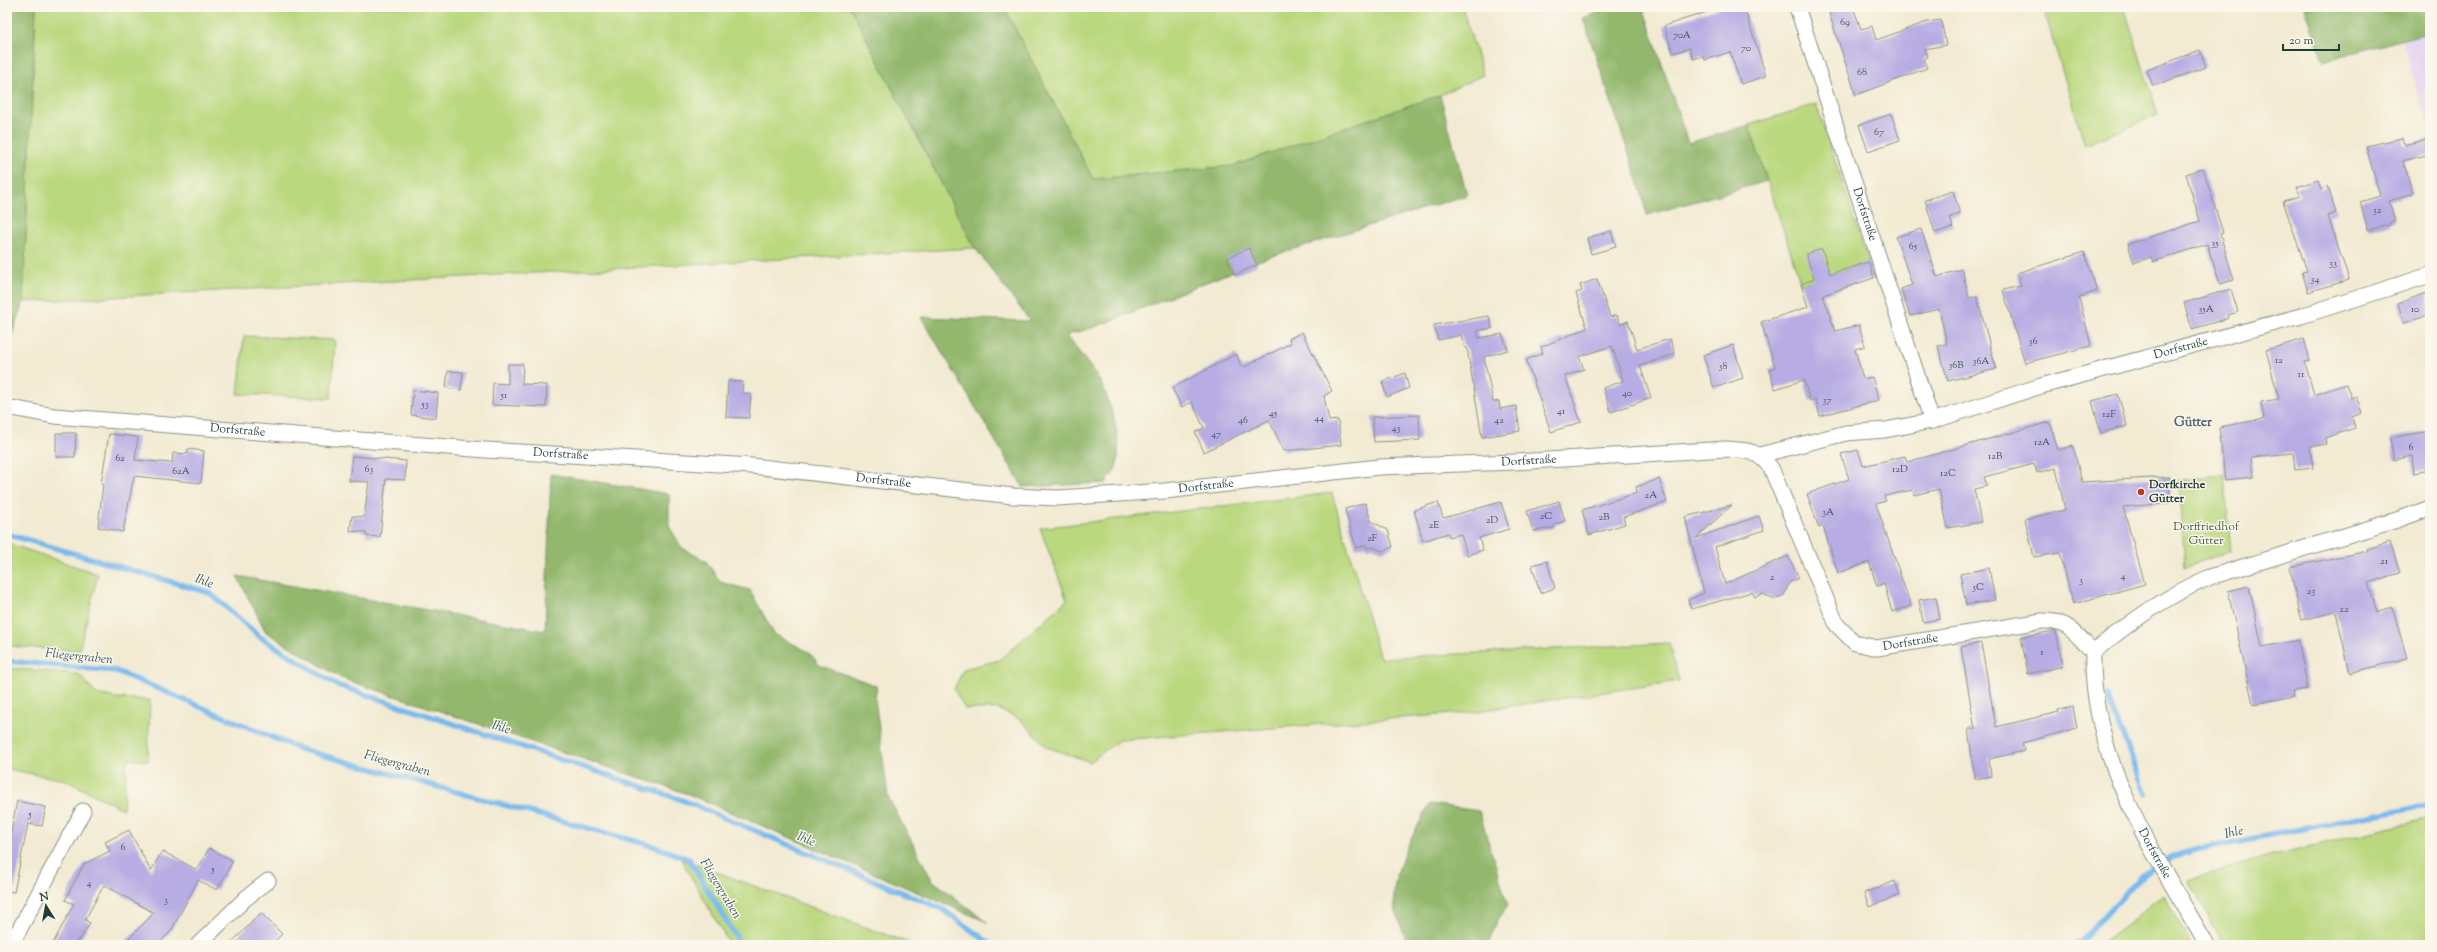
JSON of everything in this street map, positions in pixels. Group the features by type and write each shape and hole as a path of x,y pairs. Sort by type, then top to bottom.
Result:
{"street":[{"name":"Dorfstraße","path":"1797,7 1932,421"},
{"name":"Dorfstraße","path":"7,407 54,416 486,450 752,466 1013,496 1058,498 1165,491 1379,467 1514,462 1726,449 1760,455 1846,434 1885,430 1932,421 2041,386 2301,316 2430,275"},
{"name":"Dorfstraße","path":"1760,455 1771,468 1778,483 1836,625 1855,643 1877,648 2013,625 2056,620 2066,625 2093,652 2092,680 2101,726 2110,759 2149,844 2207,945"},
{"path":"2093,652 2152,607 2184,588 2210,577 2400,519 2430,508"},
{"path":"11,945 83,811"},
{"path":"198,945 246,898 268,881"}],"shaded area":[{"path":"2430,32 2430,131 2402,39"}],"green space":[{"path":"7,7 36,7 23,302 7,348"},
{"path":"36,7 850,7 975,248 23,302"},
{"path":"850,7 1004,7 1093,179 1232,166 1440,95 1467,195 1266,258 1095,327 1067,335 1098,378 1107,397 1117,434 1118,457 1116,467 1106,483 1023,487 921,317 1030,321 975,248"},
{"path":"1004,7 1462,7 1483,75 1440,95 1232,166 1093,179"},
{"path":"1615,7 1643,7 1688,143 1749,125 1767,181 1647,215 1638,181 1583,18"},
{"path":"2043,7 2124,7 2158,115 2085,145"},
{"path":"2305,7 2430,7 2430,32 2323,61"},
{"path":"1816,104 1869,262 1801,284 1749,125"},
{"path":"244,336 335,340 331,398 238,394"},
{"path":"551,474 669,494 669,526 682,548 706,561 720,582 750,590 774,634 809,652 819,665 877,686 875,699 888,797 932,880 987,922 688,794 341,678 266,632 237,576 545,631"},
{"name":"Dorffriedhof Gütter","path":"2224,474 2231,551 2185,567 2178,481"},
{"path":"1332,493 1380,658 1669,643 1679,681 1465,713 1119,740 1090,762 1047,747 1021,720 998,709 965,709 954,689 964,669 999,660 1067,600 1040,528"},
{"path":"7,543 98,574 79,651 7,646"},
{"path":"7,668 79,674 96,694 117,698 150,700 148,761 127,759 123,809 65,780 7,769"},
{"path":"1430,804 1479,811 1508,906 1497,921 1488,945 1408,945 1396,912 1394,889 1406,851"},
{"path":"2430,818 2430,942 2422,945 2224,945 2189,880 2269,856"},
{"path":"681,859 914,945 730,945"},
{"path":"2164,895 2192,945 2100,945"}],"building":[{"path":"1722,7 1744,7 1766,76 1741,84 1730,52 1705,60 1703,56 1693,59 1690,48 1673,53 1664,26"},
{"path":"1827,7 1853,7 1861,29 1872,26 1876,40 1927,22 1941,20 1946,45 1925,49 1928,57 1923,59 1927,68 1856,95"},
{"path":"2200,50 2206,67 2153,86 2147,70"},
{"path":"1891,114 1900,140 1868,151 1859,125"},
{"path":"2402,138 2404,145 2430,138 2430,154 2403,161 2413,194 2389,201 2395,221 2389,223 2390,225 2368,230 2360,202 2380,196 2366,146"},
{"path":"2203,168 2223,233 2220,234 2234,280 2220,284 2207,244 2153,262 2151,257 2134,263 2128,244 2200,221 2186,174"},
{"path":"2318,180 2321,189 2328,186 2336,213 2328,216 2349,280 2308,292 2302,272 2307,271 2283,201 2300,196 2297,187"},
{"path":"1953,191 1960,214 1950,217 1953,227 1935,233 1925,200"},
{"path":"1921,229 1937,277 1962,269 1969,298 1977,296 1996,369 1948,381 1938,346 1947,344 1939,309 1910,316 1901,289 1912,285 1896,237"},
{"path":"1611,231 1616,247 1591,254 1587,238"},
{"path":"1249,248 1257,265 1235,275 1227,258"},
{"path":"1822,249 1830,274 1869,262 1874,278 1823,295 1835,331 1859,325 1865,346 1855,349 1863,379 1872,377 1879,400 1820,416 1815,399 1810,401 1804,380 1775,389 1769,369 1775,367 1761,322 1808,307 1801,284 1814,279 1806,254"},
{"path":"2084,252 2097,291 2079,297 2091,346 2025,363 2003,290 2021,286 2017,273"},
{"path":"1597,279 1610,317 1617,315 1620,324 1628,321 1637,349 1670,339 1675,354 1640,366 1651,398 1611,412 1603,388 1623,381 1612,346 1579,357 1584,369 1565,376 1581,422 1551,432 1526,360 1543,353 1541,347 1587,328 1576,293 1582,291 1580,285"},
{"path":"2231,289 2238,312 2228,315 2229,318 2192,329 2184,303"},
{"path":"2427,293 2430,315 2404,323 2398,303"},
{"path":"1489,316 1492,328 1477,331 1479,338 1502,334 1508,350 1484,357 1493,402 1499,401 1500,409 1516,406 1520,431 1482,437 1467,348 1465,348 1461,335 1438,340 1434,325"},
{"path":"1302,332 1332,391 1324,396 1329,421 1338,420 1341,445 1284,451 1269,420 1204,452 1195,432 1204,428 1192,402 1182,407 1172,388 1236,354 1242,368 1291,343 1289,339"},
{"path":"2304,339 2310,361 2305,362 2314,395 2346,384 2351,398 2356,396 2362,413 2352,417 2355,428 2325,438 2326,444 2310,447 2313,468 2295,470 2293,453 2251,457 2253,477 2225,480 2219,427 2264,419 2261,402 2279,399 2266,350"},
{"path":"1733,345 1743,378 1714,388 1703,355"},
{"path":"508,364 523,364 522,384 547,385 546,407 492,405 493,383 508,384"},
{"path":"448,371 463,372 461,390 446,388"},
{"path":"1405,373 1409,388 1387,397 1382,382"},
{"path":"728,381 743,382 742,393 751,394 749,418 726,417"},
{"path":"413,390 438,393 436,418 411,415"},
{"path":"2118,394 2127,426 2101,433 2092,401"},
{"path":"1419,415 1420,440 1374,442 1372,417"},
{"path":"2050,422 2058,450 2073,446 2082,482 2169,477 2170,503 2123,507 2145,584 2073,604 2060,553 2034,557 2025,519 2065,510 2056,468 2037,473 2034,464 1984,477 1987,486 1974,489 1981,522 1948,528 1939,489 1914,495 1912,490 1884,496 1886,501 1876,504 1911,606 1892,612 1884,583 1877,586 1869,562 1838,573 1823,526 1819,528 1807,494 1849,479 1841,454 1858,450 1863,466 1905,456 1907,462"},
{"path":"2430,431 2430,470 2414,473 2412,456 2394,460 2390,438"},
{"path":"56,433 76,433 75,457 56,457"},
{"path":"109,434 138,437 135,460 172,463 173,453 187,454 188,449 204,451 201,483 134,476 123,532 98,527 103,484 101,484"},
{"path":"352,456 406,461 405,480 386,479 380,537 366,536 366,532 350,531 352,516 364,517 369,482 349,481"},
{"path":"1659,479 1667,502 1623,517 1625,524 1589,535 1582,510 1637,493 1636,487"},
{"path":"1559,501 1565,521 1556,524 1554,528 1533,531 1527,511"},
{"path":"1438,502 1443,518 1501,502 1509,529 1479,538 1483,550 1467,555 1461,534 1449,537 1448,533 1423,541 1414,510"},
{"path":"1365,503 1371,521 1388,530 1393,547 1382,551 1373,547 1367,548 1366,545 1356,548 1345,509"},
{"path":"1732,505 1696,538 1759,516 1764,530 1715,547 1725,584 1788,556 1799,578 1790,582 1784,595 1775,599 1763,594 1755,597 1752,592 1691,609 1688,600 1704,593 1685,517"},
{"path":"2390,542 2400,573 2368,583 2377,612 2392,607 2407,658 2350,673 2336,612 2301,620 2290,567 2368,551 2367,549"},
{"path":"1547,561 1555,588 1540,593 1532,565"},
{"path":"1989,568 1995,600 1966,605 1960,574"},
{"path":"2249,586 2262,647 2298,640 2308,689 2293,691 2294,696 2253,704 2228,591"},
{"path":"1936,597 1940,619 1923,622 1919,600"},
{"path":"2053,631 2056,632 2063,666 2028,674 2021,637"},
{"path":"1981,643 1996,727 2059,712 2058,710 2073,707 2077,728 2022,743 2024,751 1989,759 1991,776 1975,779 1968,729 1975,729 1961,647"},
{"path":"17,801 46,807 42,826 28,824 14,892 7,891 7,842 9,842"},
{"path":"129,830 151,871 162,851 197,870 209,848 233,861 217,890 198,880 171,931 158,945 122,945 154,913 104,885 85,920 90,923 80,940 78,939 75,945 52,945 74,904 65,900 84,864 110,851 105,842"},
{"path":"1895,881 1900,895 1869,907 1864,893"},
{"path":"261,913 282,934 271,945 229,945"}],"waterway":[{"name":"Ihle","path":"7,534 210,593 260,637 337,685 682,800 942,909 992,945"},
{"name":"Fliegergraben","path":"7,661 116,671 300,749 653,846 689,859 741,945"},
{"path":"2107,696 2146,794"},
{"name":"Ihle","path":"2075,945 2082,940 2144,874 2171,857 2199,849 2430,804"}],"place":[{"name":"Dorfkirche Gütter","path":"2141,492"}],"district":[{"name":"Gütter","path":"2193,423"}]}
